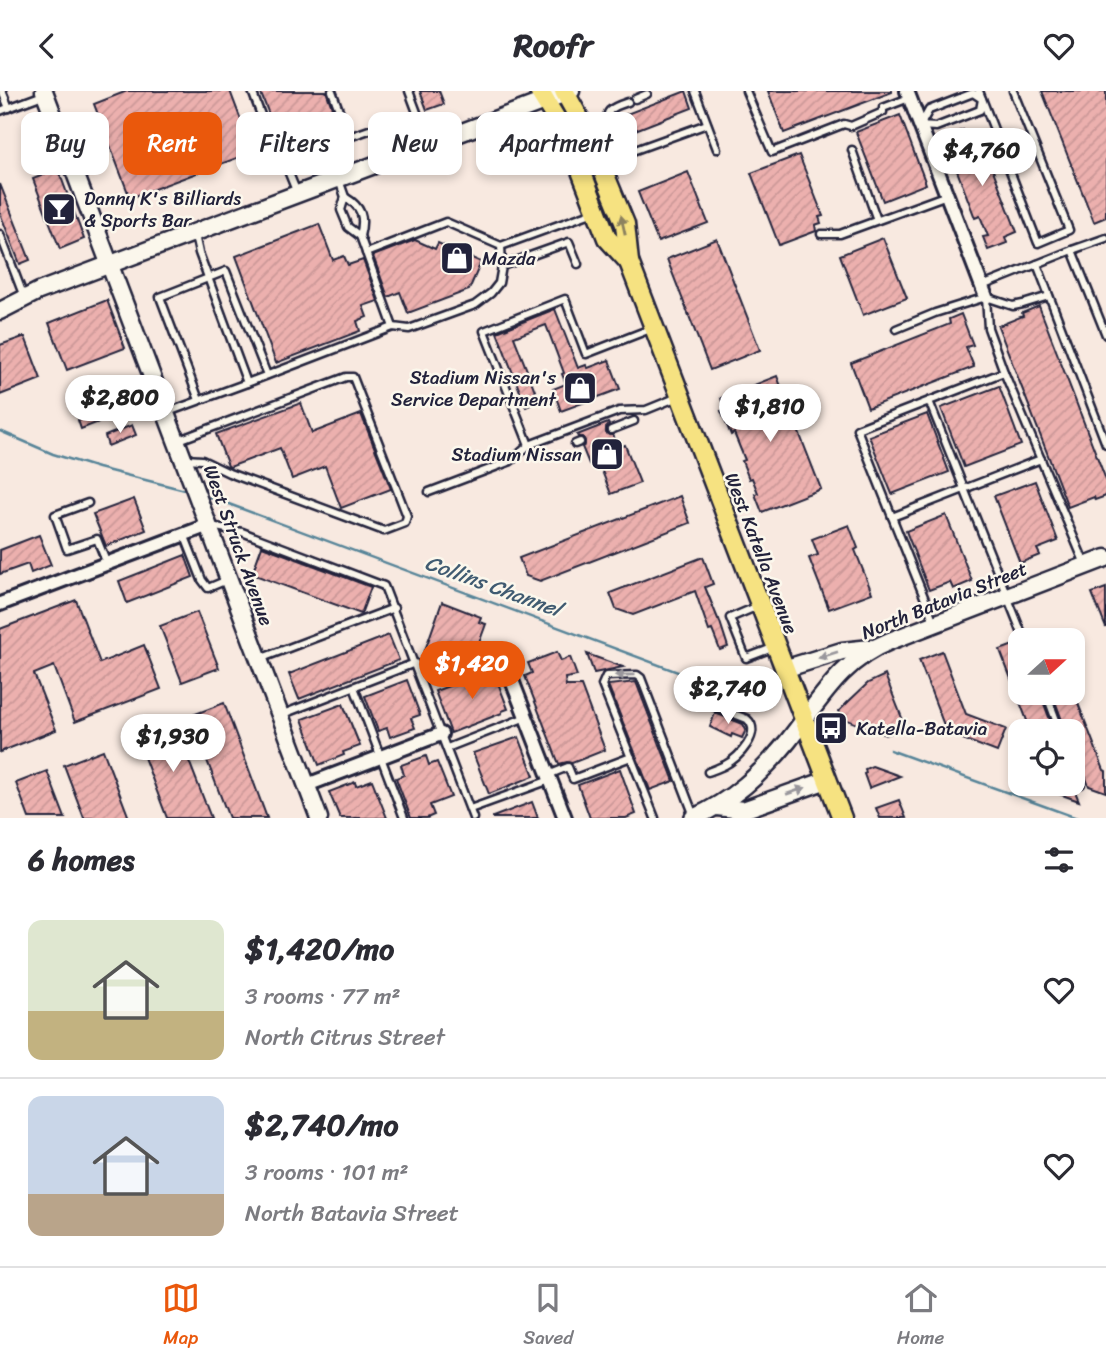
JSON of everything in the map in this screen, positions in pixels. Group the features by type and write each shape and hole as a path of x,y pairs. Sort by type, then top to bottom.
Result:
{"main road":[{"name":"West Katella Avenue","path":"567,92 577,112"},
{"name":"West Katella Avenue","path":"542,95 578,163 607,238 629,263"},
{"name":"West Katella Avenue","path":"605,175 625,223 629,263 842,818"}],"street":[{"path":"462,130 542,95 567,92"},
{"name":"West Struck Avenue","path":"45,93 319,818"},
{"path":"908,95 984,292"},
{"path":"0,311 39,291 368,167"},
{"path":"0,604 208,525"},
{"name":"North Batavia Street","path":"694,818 717,807 759,774 835,680 865,653 1106,558"},
{"path":"784,669 842,651 874,648"},
{"path":"501,652 565,818"},
{"path":"307,785 441,734"},
{"path":"717,807 743,810 827,780"}],"lane":[{"path":"2,91 9,108"},
{"path":"253,91 260,112"},
{"path":"332,91 340,112"},
{"path":"409,91 417,112"},
{"path":"695,91 717,149"},
{"path":"746,91 772,152 844,124 851,126 883,112 883,108 908,95"},
{"path":"979,91 1038,243 1069,230 1013,91"},
{"path":"0,111 45,93"},
{"path":"973,93 982,99 980,110 936,127 920,126 929,110 973,93"},
{"path":"609,112 647,94"},
{"path":"690,102 698,99"},
{"path":"637,150 707,124"},
{"path":"852,150 877,220"},
{"path":"290,175 297,194"},
{"path":"341,177 345,197 341,210 348,227 360,236 393,327"},
{"path":"821,235 841,234 947,195"},
{"path":"345,197 357,204 364,222 360,236"},
{"path":"366,253 446,222 500,247 597,211"},
{"path":"194,233 198,253 247,383"},
{"path":"0,234 24,299"},
{"path":"896,328 984,292 1037,264 1106,238"},
{"path":"502,266 569,242 578,264"},
{"path":"166,412 393,327 410,329 475,305 499,283 502,266 500,247"},
{"path":"1072,250 1106,335"},
{"path":"1037,264 1106,444"},
{"path":"199,400 160,297 226,271 267,375"},
{"path":"984,292 1013,306 1049,296"},
{"path":"984,292 988,328 1004,372 1086,566"},
{"path":"529,445 484,331 565,299 586,354 653,328"},
{"path":"935,624 857,429 1004,372"},
{"path":"177,441 346,377 353,377 407,516 405,523 384,531 229,473 202,460 184,459"},
{"path":"429,492 511,461 529,445 620,411 646,410 680,397"},
{"path":"929,401 1020,628"},
{"path":"611,430 634,421"},
{"path":"892,517 1041,459"},
{"path":"88,503 55,515 67,549 97,539 107,564"},
{"path":"208,525 242,532 384,586 473,818"},
{"path":"184,534 202,580 208,588 229,579"},
{"path":"760,606 730,618 746,658 775,646"},
{"path":"259,659 394,608"},
{"path":"419,674 457,674 501,652"},
{"path":"280,715 415,663"},
{"path":"655,818 602,685 606,675 637,675 641,678 694,818"},
{"path":"354,687 404,818"},
{"path":"700,701 747,719 753,726 753,735 741,751 728,764 708,772"},
{"path":"447,748 526,717"},
{"path":"470,809 568,768 573,779 631,757"}],"building":[{"path":"127,91 230,91 238,112 236,158 222,164 222,112 123,112 123,175 192,175 130,198 109,143 109,112 97,112 94,104"},
{"path":"260,91 326,91 334,112 268,112"},
{"path":"420,91 439,91 444,104 427,110"},
{"path":"686,91 692,108 637,129 637,112 632,112"},
{"path":"768,91 892,91 892,92 784,133"},
{"path":"1042,91 1106,91 1106,217 1094,222"},
{"path":"900,115 926,184 883,201 856,132"},
{"path":"963,130 966,136 978,132 1017,232 1005,237 1007,243 988,250 983,237 988,236 980,216 975,218 956,168 961,166 954,146 949,148 944,137"},
{"path":"799,155 823,216 819,217 821,223 815,225 816,231 779,245 751,173"},
{"path":"688,172 708,223 658,242 638,192"},
{"name":"Danny K's Billiards & Sports Bar","path":"43,175 60,175 84,239 60,249 33,179"},
{"path":"0,184 30,260 20,264 0,213"},
{"path":"319,224 333,260 344,256 348,265 363,260 378,301 363,306 367,317 357,321 360,331 276,363 236,256"},
{"path":"883,238 907,298 863,315 840,255"},
{"path":"717,239 760,350 710,370 667,259"},
{"path":"415,240 435,249 438,243 481,262 469,290 408,313 400,292 388,297 373,256"},
{"path":"107,300 125,348 67,370 49,323"},
{"path":"1039,306 1106,480 1106,496 1095,500 1094,497 1068,507 998,326"},
{"path":"555,309 578,368 586,365 588,368 609,360 620,389 561,411 553,389 566,384 546,325 514,337 539,401 526,407 497,332"},
{"path":"961,314 973,345 966,347 974,367 868,408 851,363 950,324 949,319"},
{"path":"23,337 41,379 0,395 0,345"},
{"path":"777,376 821,489 762,512 755,494 758,493 742,461 745,460 721,411 725,410 721,398"},
{"path":"999,386 1021,445 964,467 941,408"},
{"path":"124,402 127,411 81,429 78,420"},
{"path":"301,403 312,433 361,414 391,489 341,508 325,466 292,479 280,448 228,466 216,434"},
{"path":"927,414 949,472 892,494 869,436"},
{"name":"Stadium Nissan","path":"608,423 606,433 613,435 619,447 625,445 640,483 611,494 598,461 589,464 582,447 585,441 577,435"},
{"path":"132,425 136,435 108,446 105,436"},
{"path":"1035,481 1058,541 1037,549 1040,555 1020,563 994,496"},
{"path":"680,496 690,523 540,581 526,576 519,558"},
{"path":"134,499 146,530 106,546 93,514"},
{"path":"946,515 972,581 953,589 950,582 929,590 906,531"},
{"path":"849,525 858,548 855,550 872,593 829,609 809,558 818,555 812,539"},
{"path":"39,535 51,565 31,573 28,564 0,574 0,550"},
{"path":"262,546 371,587 361,614 252,574"},
{"path":"185,555 193,577 127,603 119,581"},
{"path":"703,557 713,584 705,587 728,647 720,650 712,630 709,631 695,591 633,615 616,609 610,593"},
{"path":"1106,588 1106,628 1092,593"},
{"path":"76,600 100,663 144,645 161,689 75,722 54,666 34,674 56,730 0,752 0,629"},
{"path":"442,602 481,617 479,622 486,624 472,662 461,666 424,653"},
{"path":"197,612 219,668 182,682 160,626"},
{"path":"389,635 399,660 299,699 289,674"},
{"path":"1008,647 1008,671 1000,650"},
{"path":"942,651 966,714 1006,729 997,752 947,733 919,660"},
{"path":"557,652 561,661 570,657 577,676 565,678 566,686 581,686 605,750 572,763 559,764 525,676 532,673 528,663"},
{"path":"587,654 623,667 594,673"},
{"path":"493,670 508,709 451,733 435,691"},
{"path":"885,675 904,723 901,729 886,735 842,718 839,711 849,701 868,683"},
{"path":"407,680 420,715 411,718 415,728 390,737 387,728 378,731 365,696"},
{"path":"636,682 674,781 650,790 608,685"},
{"path":"224,703 267,818 229,818 190,716"},
{"path":"343,704 360,746 319,765 302,719"},
{"path":"1021,705 1044,705 1050,719 1026,719"},
{"path":"1056,705 1079,705 1084,719 1062,719"},
{"path":"715,713 743,724 746,730 742,738 732,734 731,737 710,727"},
{"path":"1085,721 1106,771 1106,792 1089,786 1085,776"},
{"path":"174,722 211,818 167,818 136,736"},
{"path":"519,737 534,776 489,794 473,753"},
{"path":"103,750 129,818 84,818 64,765"},
{"path":"426,756 429,765 437,762 451,797 430,805 434,815 411,818 396,778 404,775 401,765"},
{"path":"872,766 900,776 869,788 864,774 865,769"},
{"path":"620,769 636,814 626,818 590,818 578,785"},
{"path":"47,771 65,818 29,818 16,783"},
{"path":"372,780 387,818 340,818 329,792 355,782 356,786"},
{"path":"899,800 906,818 880,818 876,808"},
{"path":"532,802 538,818 493,818 493,817"}],"waterway":[{"name":"Collins Channel","path":"0,431 53,454 185,490"},
{"name":"Collins Channel","path":"210,497 766,705"},
{"name":"Collins Channel","path":"890,750 1077,818"}],"place":[{"name":"Danny K's Billiards & Sports Bar","path":"59,209"},
{"name":"Mazda","path":"457,258"},
{"name":"Stadium Nissan's Service Department","path":"580,388"},
{"name":"Stadium Nissan","path":"607,454"},
{"name":"Katella-Batavia","path":"831,728"}]}
